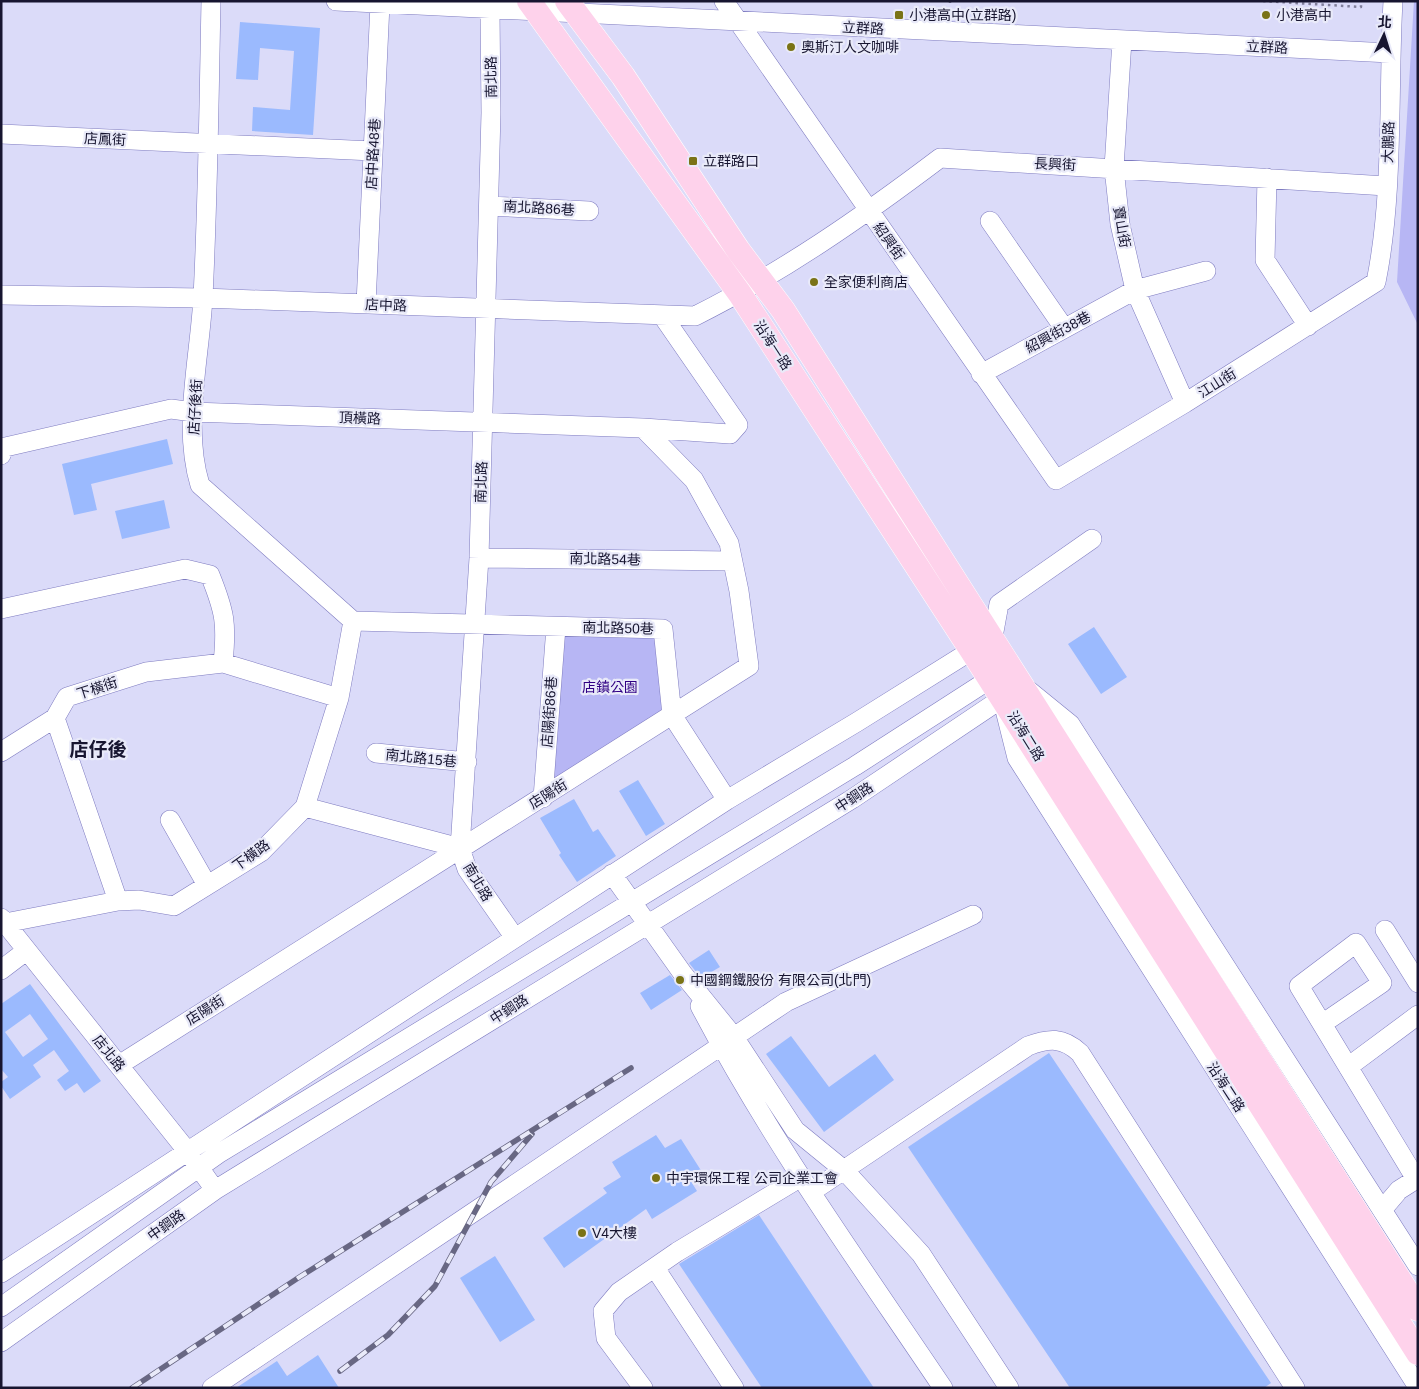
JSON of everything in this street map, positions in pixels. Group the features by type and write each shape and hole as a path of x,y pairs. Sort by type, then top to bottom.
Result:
{"main road":[{"name":"沿海一路","path":"533,7 740,294 1002,699"},
{"name":"沿海一路","path":"572,8 623,76 738,250 783,310 1016,675"},
{"name":"沿海二路","path":"1016,675 1411,1271 1418,1309"},
{"name":"沿海二路","path":"1002,699 1371,1297 1418,1353"}],"street":[{"name":"店仔後街","path":"211,1 203,298 193,412 193,463 200,485 353,621"},
{"name":"立群路","path":"336,1 490,10 533,7 572,8 738,22 1390,53"},
{"name":"紹興街","path":"724,1 1056,480"},
{"name":"大鵬路","path":"1376,282 1381,256 1386,186 1393,1"},
{"name":"店中路48巷","path":"366,304 380,4"},
{"name":"南北路","path":"490,10 491,113 479,558 460,848 468,869 515,938"},
{"name":"寶山街","path":"1122,40 1114,168 1120,224 1135,290 1185,403"},
{"name":"店鳳街","path":"1,134 373,152"},
{"name":"長興街","path":"762,282 869,212 940,158 1386,186"},
{"path":"1266,178 1266,260 1308,326"},
{"name":"南北路86巷","path":"489,206 588,211"},
{"path":"990,221 1064,328"},
{"name":"紹興街38巷","path":"981,374 1135,290 1206,270"},
{"name":"店中路","path":"1,295 203,298 695,316 762,282"},
{"name":"江山街","path":"1056,480 1185,403 1376,282"},
{"name":"頂橫路","path":"1,455 2,448 171,409 193,412 643,428 730,434 738,425 662,315"},
{"name":"店陽街","path":"118,1065 749,666 729,543 694,480 643,428"},
{"path":"993,637 999,604 1092,539"},
{"name":"南北路54巷","path":"479,558 732,561"},
{"path":"1,609 185,569 210,575 221,601 226,629 223,663"},
{"path":"353,621 475,626"},
{"name":"下橫路","path":"3,921 118,901 139,900 174,906 261,852 305,807 339,698 353,621"},
{"name":"南北路50巷","path":"475,626 663,629 672,715 727,800"},
{"name":"店陽街86巷","path":"543,798 556,627"},
{"name":"中鋼路","path":"1,1307 193,1159 515,938 727,800 993,637"},
{"name":"下橫街","path":"55,718 67,697 146,672 223,663 339,698"},
{"name":"中鋼路","path":"1,1273 632,902 855,766 989,679 1016,675"},
{"name":"中鋼路","path":"1,1342 215,1190 852,799 1002,699 1016,675"},
{"name":"沿海二路","path":"1016,675 1070,724 1382,1210 1411,1271"},
{"path":"1,752 55,718 118,901"},
{"name":"南北路15巷","path":"376,753 467,762"},
{"path":"305,807 460,848"},
{"path":"170,820 207,885"},
{"path":"612,874 649,924 728,1042 795,1130 844,1170 921,1254 1009,1388"},
{"path":"212,1388 786,1002 973,915"},
{"name":"店北路","path":"3,921 193,1159 215,1190"},
{"path":"1385,930 1418,983"},
{"path":"1,970 26,951"},
{"path":"1348,1067 1418,1015"},
{"path":"1322,1024 1417,1178 1399,1190 1382,1210"},
{"path":"643,1388 606,1338 603,1311 619,1292 677,1252 806,1184 844,1170 1028,1046 1043,1040 1058,1040 1070,1044 1080,1053 1295,1388"},
{"path":"728,1042 806,1184 943,1388"},
{"path":"655,1268 734,1388"},
{"path":"1371,1297 1411,1271"},
{"name":"沿海二路","path":"1371,1297 1418,1387"}],"path":[{"path":"1263,1 1361,7 1361,1"}],"green space":[{"path":"1414,1 1418,1 1418,325 1397,282"},
{"name":"店鎮公園","path":"564,637 657,637 662,711 552,783"}],"building":[{"path":"240,22 320,28 313,135 252,131 253,107 290,110 294,51 260,48 258,80 236,79"},
{"path":"167,439 173,464 91,484 97,510 74,515 62,464"},
{"path":"164,500 170,528 122,539 115,511"},
{"path":"1094,627 1127,677 1101,694 1068,644"},
{"path":"638,780 665,824 646,836 619,791"},
{"path":"574,799 593,832 598,829 616,856 577,882 559,855 561,853 540,818"},
{"path":"709,950 720,967 701,978 689,963"},
{"path":"670,975 682,990 651,1010 640,993"},
{"path":"30,984 101,1081 84,1093 77,1083 65,1091 57,1080 69,1071 54,1050 33,1065 41,1077 10,1099 1,1086 1,1082 8,1077 1,1069 1,1004","holes":["30,1014 48,1039 23,1057 5,1032"]},
{"path":"791,1036 829,1087 875,1054 894,1080 824,1132 766,1054"},
{"path":"1049,1053 1271,1383 1264,1388 1070,1388 908,1147"},
{"name":"中宇環保工程 公司企業工會","path":"656,1135 665,1148 681,1139 702,1172 690,1180 697,1191 652,1219 646,1209 564,1268 543,1238 607,1193 603,1188 621,1177 612,1162"},
{"path":"759,1215 874,1388 762,1388 679,1264"},
{"path":"495,1256 535,1320 500,1342 460,1278"},
{"path":"318,1355 339,1388 236,1388 277,1361 287,1376"}],"railway":[{"path":"132,1388 298,1278 631,1068"},
{"path":"340,1371 388,1335 435,1286 491,1182 532,1134"}],"place":[{"name":"小港高中(立群路)","path":"899,15"},
{"name":"小港高中","path":"1266,15"},
{"name":"奧斯汀人文咖啡","path":"791,47"},
{"name":"立群路口","path":"693,161"},
{"name":"全家便利商店","path":"814,282"},
{"name":"中國鋼鐵股份 有限公司(北門)","path":"680,980"},
{"name":"中宇環保工程 公司企業工會","path":"656,1178"},
{"name":"V4大樓","path":"582,1233"}],"district":[{"name":"店仔後","path":"98,749"}]}
